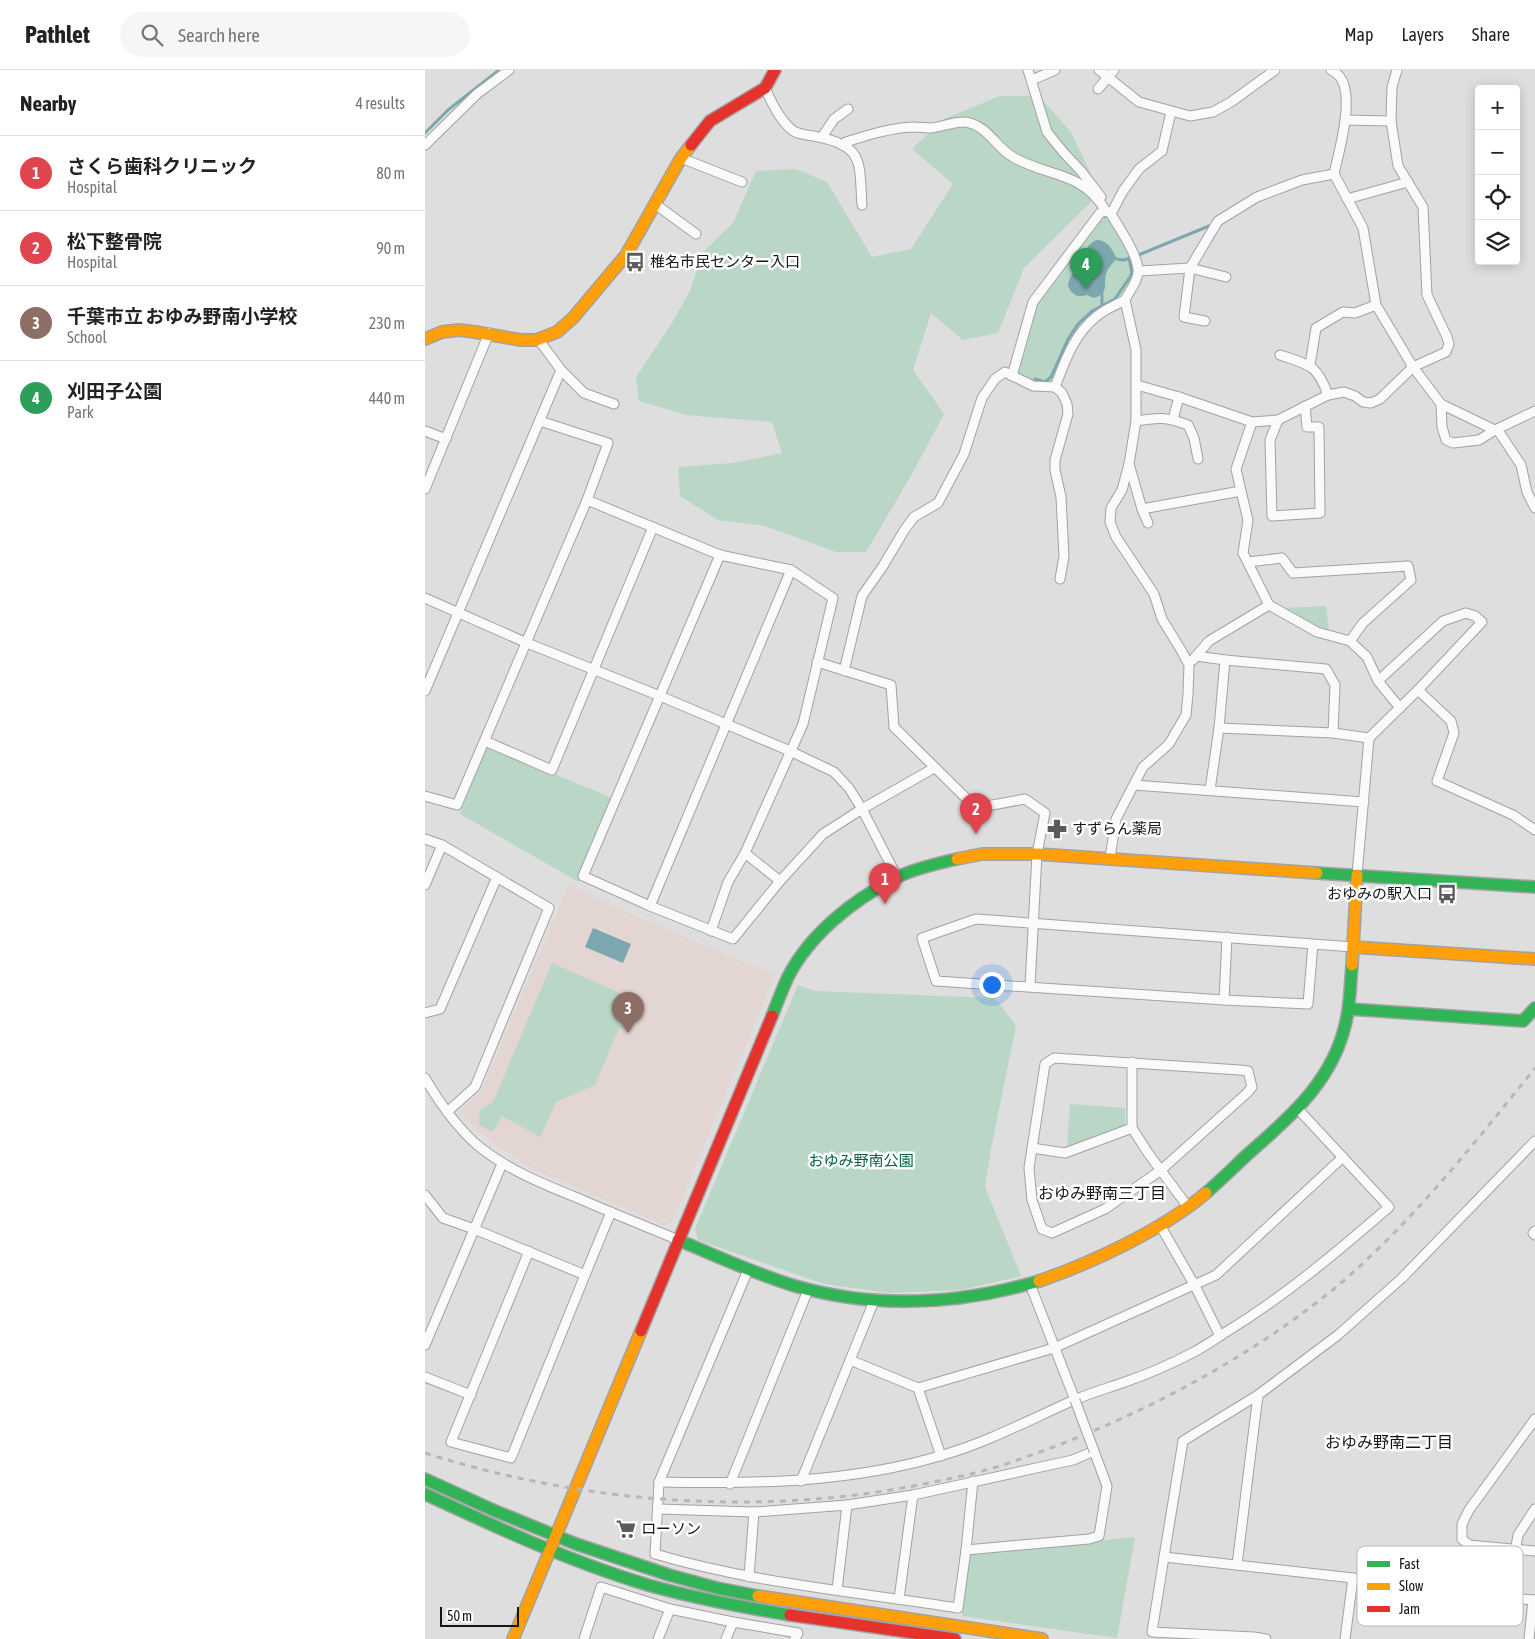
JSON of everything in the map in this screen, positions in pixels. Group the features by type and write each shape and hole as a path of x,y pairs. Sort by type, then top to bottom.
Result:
{"street":[{"path":"425,145 477,94 509,70"},
{"path":"425,339 440,332 455,329 489,333 522,341 551,335 573,318 625,255 681,158 697,136 710,121 765,88 775,70"},
{"path":"1028,70 1047,132 1081,171 1106,205 1133,252 1139,272 1125,300 1098,314 1072,345 1055,387"},
{"path":"1032,80 1055,70"},
{"path":"1099,70 1111,73 1139,102 1190,116 1213,112 1231,102 1275,70"},
{"path":"1331,70 1340,76 1347,91 1345,120 1334,174 1363,228 1376,305 1413,367 1441,404 1499,432 1521,465 1527,492 1535,508"},
{"path":"1137,385 1252,422 1278,420 1328,395 1345,392 1363,402 1371,403 1380,399 1413,367 1446,352 1449,344 1447,337 1427,295 1423,207 1398,166 1391,121 1393,86 1397,70"},
{"path":"1098,89 1111,73"},
{"path":"765,88 780,118 793,132 822,137 854,152 859,162 862,204"},
{"path":"822,137 834,119 848,109"},
{"path":"1109,213 1139,169 1162,151 1171,112"},
{"path":"1345,120 1391,121"},
{"path":"842,145 846,142 887,130 913,127 931,128 963,122 977,125 987,132 1005,152 1013,157 1034,167 1072,178 1084,186 1109,213"},
{"path":"681,158 742,182"},
{"path":"1205,321 1184,317 1190,268 1218,221 1257,197 1302,180 1334,174"},
{"path":"1347,199 1408,182"},
{"path":"655,204 697,234"},
{"path":"1012,376 1033,302 1100,212 1109,213"},
{"path":"1139,272 1190,268 1226,277"},
{"path":"1109,858 1116,819 1143,767 1169,744 1186,715 1189,665 1163,619 1154,594 1116,537 1111,522 1111,508 1122,490 1129,464 1136,421 1136,350 1125,300"},
{"path":"1310,365 1316,328 1343,312 1355,314 1376,305"},
{"path":"425,488 489,333"},
{"path":"538,339 561,370 584,393 613,404"},
{"path":"1281,355 1310,365 1321,377 1328,395"},
{"path":"425,691 561,370"},
{"path":"844,671 861,596 914,518 938,504 964,454 982,398 995,379 1005,372 1033,386 1055,387 1062,393 1067,404 1068,414 1055,460 1055,470 1061,497 1064,556 1060,579"},
{"path":"1173,419 1179,397"},
{"path":"1441,404 1442,427 1446,440 1453,443 1479,440 1495,430 1535,411"},
{"path":"1278,420 1270,440 1272,516 1320,513 1319,426 1307,427 1305,406"},
{"path":"1136,421 1159,417 1173,419 1188,425 1194,438 1198,458"},
{"path":"425,796 457,806 587,500 608,443 540,421"},
{"path":"1252,422 1236,469 1248,520 1243,553 1269,605 1317,632 1350,641 1367,658 1377,681 1400,708"},
{"path":"425,431 446,439"},
{"path":"1129,464 1148,523"},
{"path":"1142,509 1241,491"},
{"path":"587,500 720,555 791,570 833,598 803,724 745,853 728,882 711,930"},
{"path":"485,741 552,770 653,527"},
{"path":"720,555 583,876 650,906 733,939 780,881 823,834 862,809 934,768"},
{"path":"1248,562 1282,558 1293,573 1408,566 1411,580 1363,623 1350,641"},
{"path":"650,906 791,570"},
{"path":"425,598 527,643 790,751 834,772 849,788 862,809 897,877"},
{"path":"1189,665 1209,641 1269,605"},
{"path":"425,1078 447,1112 470,1138 502,1164 526,1177 748,1270 808,1290 874,1301 951,1300 1030,1284 1082,1264 1160,1225 1206,1192 1298,1109 1322,1080 1331,1064 1346,1028 1349,1009 1357,875 1369,738 1418,690 1482,622 1475,616 1466,613 1443,622 1377,681"},
{"path":"1196,656 1326,669 1335,685 1333,733"},
{"path":"1210,790 1219,728 1225,660"},
{"path":"817,662 891,684 894,728 975,808 1025,799 1045,813 1037,854 1030,986"},
{"path":"1418,690 1451,721 1454,733 1437,781 1513,815 1535,830"},
{"path":"1219,728 1333,733 1369,738"},
{"path":"1134,784 1364,802"},
{"path":"425,839 443,845 549,908 475,1087 447,1112"},
{"path":"425,885 443,845"},
{"path":"745,853 780,881"},
{"path":"513,1639 788,977 801,956 825,928 861,899 897,877 940,863 982,854 1037,854 1109,858 1535,887"},
{"path":"425,1013 439,1009 497,877"},
{"path":"1313,944 1308,1004 936,981 922,938 976,919 1535,958"},
{"path":"1224,1000 1227,937"},
{"path":"1349,1009 1523,1021 1535,1008"},
{"path":"1054,1058 1132,1062 1248,1072 1251,1087 1247,1093 1161,1170 1105,1209 1052,1233 1042,1229 1032,1200 1029,1168 1032,1148 1045,1064 1054,1058"},
{"path":"1132,1062 1132,1128 1187,1207"},
{"path":"659,1482 730,1484 842,1477 941,1456 984,1441 1075,1400 1129,1381 1184,1357 1221,1336 1251,1317 1320,1266 1389,1207 1298,1109"},
{"path":"1032,1148 1065,1153 1132,1128"},
{"path":"1266,1639 1152,1632 1183,1441 1258,1395 1338,1335 1403,1278 1535,1141"},
{"path":"850,1360 918,1388 1053,1348 1216,1276 1343,1157"},
{"path":"425,1346 502,1164"},
{"path":"425,1195 443,1218 585,1275"},
{"path":"529,1251 451,1442 511,1458 611,1212"},
{"path":"1160,1225 1221,1336"},
{"path":"748,1270 659,1482 655,1554 696,1566 749,1577 958,1608 973,1481"},
{"path":"966,1550 1089,1539 1099,1536 1107,1486 1030,1284"},
{"path":"730,1484 808,1290"},
{"path":"801,1480 874,1301"},
{"path":"425,1377 471,1395"},
{"path":"918,1388 941,1456"},
{"path":"1237,1565 1258,1395"},
{"path":"1480,1546 1469,1545 1462,1539 1463,1524 1469,1510 1535,1419"},
{"path":"658,1509 755,1512 847,1505 913,1495 1073,1460 1095,1451"},
{"path":"425,1480 556,1536 669,1575 737,1593 1042,1639"},
{"path":"425,1494 550,1550 603,1570 651,1585 736,1605 955,1639"},
{"path":"899,1598 913,1495"},
{"path":"837,1590 847,1505"},
{"path":"1516,1546 1518,1535 1535,1509"},
{"path":"749,1577 755,1512"},
{"path":"1164,1557 1357,1579"},
{"path":"1345,1639 1353,1578"},
{"path":"584,1639 601,1587 670,1609 798,1633 795,1639"},
{"path":"1529,1639 1534,1600"},
{"path":"658,1639 670,1609"},
{"path":"726,1639 733,1622"}],"shaded area":[{"path":"569,884 598,900 775,975 672,1222 664,1225 533,1169 496,1145 476,1129 460,1111 481,1092"}],"green space":[{"path":"1000,96 1039,96 1071,132 1100,193 1024,268 998,333 963,340 931,313 913,370 944,414 912,474 866,552 836,552 765,526 718,520 680,496 678,467 733,463 782,453 772,422 687,415 639,401 636,377 672,323 690,291 703,252 733,223 756,171 796,169 827,182 872,257 911,249 953,184 912,149 944,119"},
{"path":"1102,215 1108,217 1133,258 1134,277 1117,301 1095,313 1080,327 1070,341 1062,363 1051,383 1041,384 1016,373 1035,304"},
{"path":"1326,606 1329,631 1318,628 1283,608"},
{"path":"487,746 612,798 579,882 460,814"},
{"path":"552,963 642,1003 631,1031 619,1028 595,1085 556,1102 540,1137 502,1116 492,1132 479,1125 480,1110 493,1102"},
{"name":"おゆみ野南公園","path":"798,985 815,991 995,998 1016,1026 985,1187 1021,1276 961,1290 888,1293 824,1284 698,1240 695,1229"},
{"path":"1070,1104 1125,1108 1125,1125 1067,1147"},
{"path":"1135,1537 1117,1638 962,1616 968,1554"}],"water":[{"path":"1097,240 1106,243 1116,257 1107,271 1103,293 1094,298 1087,295 1076,295 1071,292 1068,286 1069,280 1090,244"},
{"path":"593,928 631,944 623,963 585,947"}],"waterway":[{"path":"425,133 448,110 499,70"},
{"path":"1136,256 1209,226"},
{"path":"1035,379 1045,382 1051,377 1068,339 1078,324 1092,311 1115,299 1132,273 1129,258"},
{"path":"1116,259 1124,260 1130,258"},
{"path":"1102,294 1102,305"}],"railway":[{"path":"425,1453 483,1470 543,1483 604,1493 726,1502 787,1501 848,1496 954,1478 1021,1459 1104,1426 1187,1386 1253,1347 1315,1304 1363,1263 1415,1211 1465,1155 1535,1068"}],"traffic: fast":[{"path":"772,1016 788,977 797,961 808,946 834,920 864,897 902,875 957,859"},
{"path":"1317,873 1535,887"},
{"path":"1206,1193 1277,1128 1317,1085 1336,1052 1343,1033 1347,1016 1352,965"},
{"path":"1349,1009 1523,1021 1535,1008"},
{"path":"678,1240 795,1286 856,1298 886,1301 948,1299 1009,1289 1039,1281"},
{"path":"425,1479 493,1510 576,1544 669,1575 717,1588 758,1596"},
{"path":"425,1494 535,1544 619,1576 700,1598 790,1615"}],"traffic: slow":[{"path":"425,339 442,332 459,330 521,340 536,340 557,332 573,318 626,255 681,158 691,145"},
{"path":"957,859 982,854 1037,854 1317,873"},
{"path":"1352,965 1357,875"},
{"path":"1353,947 1535,959"},
{"path":"1039,1281 1082,1265 1127,1244 1170,1219 1206,1193"},
{"path":"513,1639 641,1331"},
{"path":"758,1596 1042,1639"}],"traffic: jam":[{"path":"691,145 710,121 765,88 775,70"},
{"path":"641,1331 772,1016"},
{"path":"790,1615 955,1639"}],"place":[{"name":"椎名市民センター入口","path":"635,262"},
{"name":"刈田子公園","path":"1086,289"},
{"name":"すずらん薬局","path":"1057,829"},
{"name":"松下整骨院","path":"976,834"},
{"name":"おゆみの駅入口","path":"1447,894"},
{"name":"さくら歯科クリニック","path":"885,904"},
{"name":"千葉市立 おゆみ野南小学校","path":"628,1033"},
{"name":"ローソン","path":"626,1529"}],"district":[{"name":"おゆみ野南三丁目","path":"1102,1193"},
{"name":"おゆみ野南二丁目","path":"1389,1442"}]}
